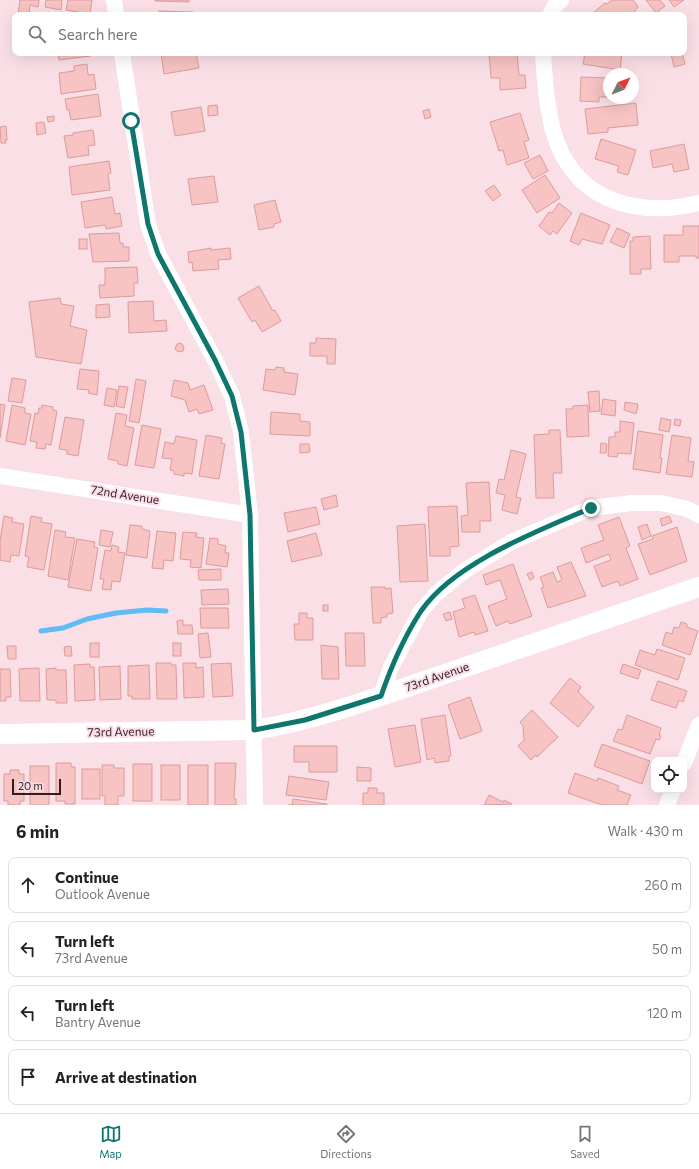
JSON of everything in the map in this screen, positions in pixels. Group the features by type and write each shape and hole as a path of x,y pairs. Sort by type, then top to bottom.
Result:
{"main road":[{"name":"73rd Avenue","path":"0,734 254,730 305,720 381,696 699,587"}],"street":[{"path":"114,0 116,12"},
{"path":"552,12 561,0"},
{"path":"122,56 148,224 158,254 215,360 232,396 241,432 250,515 255,805"},
{"path":"543,56 546,95 557,143 574,172 595,191 612,200 634,208 654,210 699,203"},
{"name":"72nd Avenue","path":"0,476 250,515"},
{"path":"381,696 391,666 421,611 437,593 464,571 511,542 591,508 632,503 661,503 687,509 699,515"},
{"path":"686,757 699,725"},
{"path":"667,805 672,793"}],"building":[{"path":"20,0 39,0 38,7 30,5 29,12 18,12"},
{"path":"46,0 62,0 61,10 45,7"},
{"path":"68,0 92,0 90,12 66,10"},
{"path":"189,0 189,2 155,1"},
{"path":"612,0 633,0 638,7 634,12 594,12 605,3 607,4"},
{"path":"646,0 660,0 665,6 655,12"},
{"path":"669,0 684,0 674,7"},
{"path":"159,11 193,12 159,12"},
{"path":"58,56 91,56 59,60"},
{"path":"161,56 197,56 199,68 164,74"},
{"path":"489,56 517,56 519,75 525,75 526,88 500,90 500,78 491,78"},
{"path":"584,56 622,56 620,68 608,68 583,64"},
{"path":"671,56 683,56 685,64 674,67"},
{"path":"87,64 88,75 94,74 96,89 61,94 59,73 74,71 74,66"},
{"path":"581,77 603,78 603,97 599,97 599,102 580,101"},
{"path":"98,94 101,116 71,120 65,99"},
{"path":"636,104 638,125 608,128 608,132 588,134 585,109"},
{"path":"217,105 218,115 208,116 208,106"},
{"path":"201,107 205,131 175,136 171,112"},
{"path":"429,109 431,117 425,119 423,111"},
{"path":"520,113 529,140 524,142 529,158 507,165 503,150 499,151 490,122"},
{"path":"54,116 54,121 48,122 47,117"},
{"path":"44,122 46,133 37,135 36,123"},
{"path":"6,126 7,140 5,140 6,143 1,143 0,127"},
{"path":"93,130 95,145 88,146 89,155 68,158 64,136"},
{"path":"601,139 636,150 628,175 617,172 619,166 595,159"},
{"path":"684,144 689,169 674,172 672,164 653,168 650,151"},
{"path":"540,155 548,171 533,179 524,163"},
{"path":"109,161 111,173 108,174 110,190 72,195 69,167"},
{"path":"545,175 560,198 537,213 522,190"},
{"path":"214,176 218,202 192,205 188,179"},
{"path":"494,185 501,195 493,201 485,191"},
{"path":"112,197 115,214 120,213 122,226 106,229 105,225 85,228 81,202"},
{"path":"275,200 281,222 274,224 274,227 259,230 254,205"},
{"path":"559,203 572,213 557,234 553,231 550,235 539,226 549,212 552,213"},
{"path":"581,213 610,225 602,244 582,239 579,245 570,241"},
{"path":"683,226 699,226 699,258 696,258 696,256 679,256 679,262 664,262 664,235 683,235"},
{"path":"617,228 630,234 624,248 610,242"},
{"path":"119,233 120,243 123,243 123,247 129,247 129,261 93,262 89,234"},
{"path":"650,236 651,269 641,269 641,274 630,274 630,241 633,241 633,237"},
{"path":"79,239 87,239 87,249 79,249"},
{"path":"211,248 211,250 230,248 231,259 218,260 219,269 193,271 192,262 189,263 188,252"},
{"path":"137,267 138,283 134,283 134,296 100,298 99,285 105,285 105,268"},
{"path":"259,286 273,311 275,310 281,321 262,332 255,320 252,322 238,298"},
{"path":"60,298 61,304 74,306 70,326 87,330 81,364 36,357 29,302"},
{"path":"153,301 154,321 166,320 167,331 129,333 128,302"},
{"path":"109,304 110,317 96,318 96,305"},
{"path":"316,338 336,339 335,364 327,364 327,356 310,356 310,343 316,343"},
{"path":"181,343 184,347 183,351 178,352 175,349 177,344"},
{"path":"276,367 284,368 284,372 298,374 295,395 263,390 266,369 275,370"},
{"path":"80,369 99,371 97,395 88,393 89,390 77,389"},
{"path":"12,378 26,380 22,403 8,401"},
{"path":"136,379 146,381 139,423 129,421"},
{"path":"174,380 188,383 190,390 204,385 213,410 199,414 197,409 189,412 185,400 171,396"},
{"path":"119,386 128,387 124,408 116,406"},
{"path":"107,388 117,390 114,407 104,405"},
{"path":"599,391 600,411 590,412 588,392"},
{"path":"603,399 616,401 615,416 601,414"},
{"path":"625,402 638,404 636,414 624,410"},
{"path":"0,404 5,405 0,438"},
{"path":"12,405 25,408 25,413 31,414 25,445 6,441"},
{"path":"42,405 53,407 53,410 57,411 51,445 46,444 45,449 36,448 37,442 30,441 35,413 38,414 39,408 42,408"},
{"path":"588,405 589,436 567,437 566,409 573,409 573,406"},
{"path":"271,412 300,414 300,421 310,422 310,436 270,434"},
{"path":"116,413 127,415 125,426 134,428 127,466 118,464 118,461 108,459"},
{"path":"65,417 84,420 78,456 67,454 67,450 59,449"},
{"path":"661,418 671,420 669,432 659,430"},
{"path":"675,419 681,420 680,426 674,425"},
{"path":"620,421 634,423 631,454 618,453 617,457 608,456 609,437 615,437 615,432 620,432"},
{"path":"142,425 161,429 154,468 135,465"},
{"path":"549,430 560,430 562,473 553,473 554,498 536,498 534,435 549,434"},
{"path":"638,431 663,435 660,473 633,469"},
{"path":"206,435 222,438 221,443 225,444 219,479 199,476"},
{"path":"672,435 691,438 688,461 694,462 692,477 666,474"},
{"path":"176,436 197,440 192,474 184,473 184,476 174,474 174,471 170,470 172,459 162,458 165,442 174,444"},
{"path":"601,443 607,444 606,453 600,453"},
{"path":"300,444 309,444 310,452 300,453"},
{"path":"511,450 526,454 516,497 521,498 517,514 502,510 505,495 496,493 499,479 504,480"},
{"path":"489,482 491,521 480,521 480,532 462,532 461,516 468,515 466,483"},
{"path":"336,495 338,506 324,510 321,499"},
{"path":"457,506 459,546 450,547 450,556 430,556 428,507"},
{"path":"316,507 320,524 288,532 284,513"},
{"path":"4,516 13,518 12,522 24,524 19,556 11,555 10,562 0,560 0,541"},
{"path":"31,516 42,518 41,522 52,524 44,570 27,567 29,557 25,556"},
{"path":"669,516 672,522 662,526 660,519"},
{"path":"619,517 630,546 626,548 638,579 620,586 618,581 602,587 594,566 611,560 609,554 586,563 581,548 604,540 598,525"},
{"path":"425,524 428,581 400,582 397,526"},
{"path":"647,524 651,536 642,540 638,527"},
{"path":"130,525 142,526 142,529 150,531 147,558 126,555"},
{"path":"677,527 687,561 650,575 638,544 653,539 652,536"},
{"path":"55,530 66,532 65,537 75,538 68,580 48,576"},
{"path":"101,530 113,532 110,547 99,545"},
{"path":"157,531 176,533 173,561 164,560 163,569 152,568"},
{"path":"183,532 197,533 196,537 204,538 201,568 190,567 191,560 180,559"},
{"path":"316,533 322,555 292,562 287,541"},
{"path":"210,538 218,539 218,544 226,546 225,553 229,553 227,567 206,564"},
{"path":"77,539 95,542 94,547 98,548 91,591 68,587"},
{"path":"112,545 119,547 118,552 125,553 120,582 112,581 111,590 102,589 104,579 100,579 105,550 111,551"},
{"path":"571,562 586,596 548,608 541,588 544,587 540,577 553,572 557,582 562,580 557,567"},
{"path":"513,564 532,616 510,624 508,621 496,626 488,606 507,599 500,580 486,585 483,575"},
{"path":"221,569 221,580 199,580 198,570"},
{"path":"532,572 534,578 530,580 527,574"},
{"path":"371,587 385,587 385,589 391,588 393,613 387,614 387,617 381,618 381,623 373,623"},
{"path":"228,589 229,604 202,605 201,590"},
{"path":"475,595 488,631 475,635 474,632 459,637 453,612 465,608 462,599"},
{"path":"323,605 328,605 328,611 323,611"},
{"path":"200,608 228,608 229,628 201,628"},
{"path":"450,612 452,619 446,621 443,614"},
{"path":"299,613 307,613 307,618 313,618 313,640 295,640 294,624 299,624"},
{"path":"183,620 183,625 192,625 193,634 178,634 177,621"},
{"path":"681,622 687,624 687,627 698,631 690,655 662,645 666,632 672,634 674,627 679,628"},
{"path":"208,633 211,657 200,658 198,634"},
{"path":"345,633 364,633 365,666 346,666"},
{"path":"90,643 99,643 99,657 90,657"},
{"path":"173,643 181,643 181,656 173,656"},
{"path":"321,645 338,647 339,679 322,679"},
{"path":"7,646 16,646 16,659 8,659"},
{"path":"71,646 72,656 65,656 64,647"},
{"path":"657,649 685,658 678,680 635,665 640,650 655,655"},
{"path":"156,663 171,663 171,665 176,665 177,699 157,699"},
{"path":"183,663 196,663 196,668 203,667 204,697 184,698"},
{"path":"231,663 233,696 213,697 211,664"},
{"path":"90,664 90,667 94,667 95,700 75,701 74,665"},
{"path":"623,664 641,670 638,679 620,673"},
{"path":"149,665 150,699 132,699 132,696 128,696 128,666"},
{"path":"120,666 121,699 100,700 99,667"},
{"path":"39,668 40,701 20,701 19,669"},
{"path":"56,668 56,670 66,670 67,703 56,703 56,700 47,700 46,669"},
{"path":"0,669 10,669 11,697 6,697 6,701 0,701"},
{"path":"570,678 581,687 578,692 594,707 578,727 550,703"},
{"path":"658,681 687,691 683,702 679,700 676,708 651,700"},
{"path":"470,697 482,731 460,739 448,705"},
{"path":"532,710 558,737 537,757 536,755 531,760 518,746 524,740 523,726 520,722"},
{"path":"445,715 451,756 449,756 449,761 435,763 434,758 427,760 421,719"},
{"path":"627,715 661,728 659,735 661,736 659,740 656,739 650,754 613,741 618,729 622,730"},
{"path":"415,725 421,762 395,767 388,729"},
{"path":"602,744 650,761 642,784 594,766"},
{"path":"294,746 337,746 337,772 309,772 309,762 294,762"},
{"path":"56,763 71,763 71,767 75,767 75,804 65,804 65,801 56,801"},
{"path":"215,763 236,763 234,799 236,799 236,805 215,805"},
{"path":"133,764 152,764 152,801 133,801"},
{"path":"102,765 114,765 114,768 124,768 124,796 118,796 118,805 105,805 105,796 102,796"},
{"path":"161,765 180,765 180,800 161,800"},
{"path":"188,765 208,765 208,805 188,805"},
{"path":"30,766 49,766 49,805 30,805"},
{"path":"357,767 371,768 371,781 357,781"},
{"path":"82,769 100,769 100,799 82,799"},
{"path":"10,770 19,770 19,774 24,774 24,801 20,801 20,805 8,805 8,801 4,801 4,774 10,774"},
{"path":"575,773 597,781 598,778 619,786 617,790 631,795 627,805 602,805 568,793"},
{"path":"289,776 329,782 326,800 286,795"},
{"path":"368,788 377,788 377,793 384,793 384,805 363,805 363,793 368,793"},
{"path":"489,795 503,802 504,800 512,804 484,805"},
{"path":"293,799 327,804 327,805 292,805"}],"waterway":[{"path":"41,631 63,628 87,619 116,613 147,610 166,611"}],"route":[{"path":"131,121 148,224 158,254 215,360 232,396 241,432 250,515 254,730 277,727 305,720 381,696 391,666 421,611 437,593 464,571 511,542 591,508"}]}
